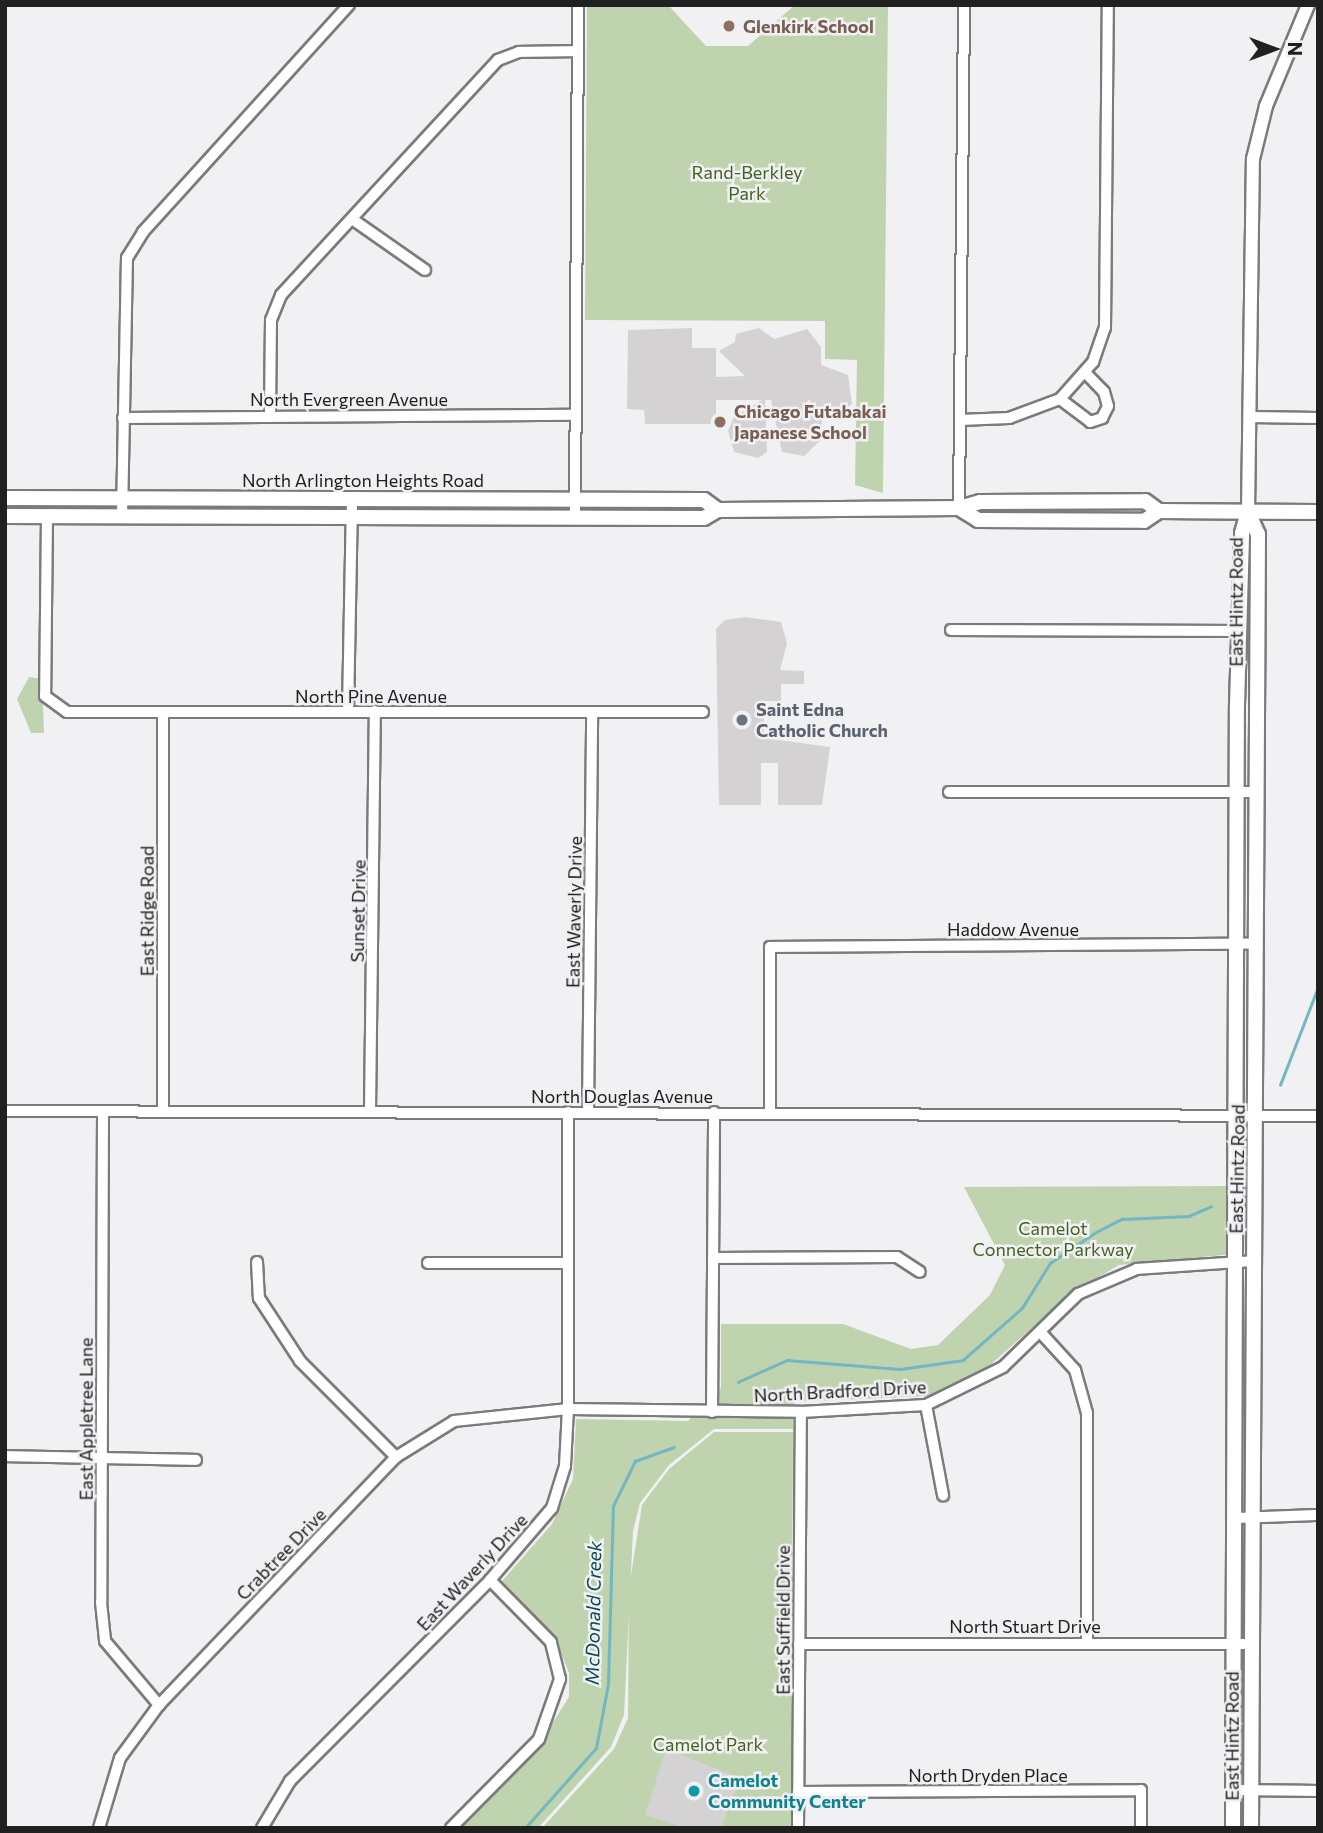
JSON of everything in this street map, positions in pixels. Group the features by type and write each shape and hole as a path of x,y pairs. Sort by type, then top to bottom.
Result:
{"main road":[{"name":"North Arlington Heights Road","path":"5,498 704,500 718,510"},
{"name":"North Arlington Heights Road","path":"5,516 704,518 718,510 959,508 980,502 1145,501 1159,511 1318,512"},
{"name":"East Hintz Road","path":"1233,1828 1240,1115 1237,793 1239,631 1248,512"},
{"name":"East Hintz Road","path":"1248,512 1258,534 1251,1828"}],"street":[{"path":"122,517 127,258 185,187 349,5"},
{"path":"575,518 578,5"},
{"path":"959,508 960,180 964,5"},
{"path":"960,420 1009,418 1060,400 1085,372 1105,328 1108,5"},
{"name":"East Hintz Road","path":"1248,512 1253,159 1266,106 1308,5"},
{"path":"270,415 276,308 383,184 498,60 519,52 578,51"},
{"path":"352,219 425,270"},
{"path":"1060,400 1090,422 1102,418 1108,406 1104,392 1085,372"},
{"name":"North Evergreen Avenue","path":"123,418 576,415"},
{"path":"1251,417 1318,418"},
{"path":"348,710 352,499"},
{"name":"North Pine Avenue","path":"47,516 46,696 67,712 703,712"},
{"path":"951,630 1239,631"},
{"name":"Sunset Drive","path":"370,1110 376,711"},
{"name":"East Ridge Road","path":"163,712 163,1111"},
{"name":"East Waverly Drive","path":"588,1112 592,713"},
{"path":"949,792 1256,792"},
{"name":"Haddow Avenue","path":"770,1110 770,947 1257,944"},
{"name":"North Douglas Avenue","path":"5,1111 103,1113 770,1110 1318,1116"},
{"name":"East Waverly Drive","path":"262,1828 290,1781 490,1580 552,1508 565,1466 568,1409 564,1263 568,1112"},
{"path":"712,1412 714,1112"},
{"name":"East Appletree Lane","path":"103,1113 102,1458 105,1641 159,1705"},
{"path":"713,1258 897,1257 920,1272"},
{"name":"North Bradford Drive","path":"568,1409 801,1412 926,1405 1003,1367 1042,1334 1078,1294 1137,1269 1255,1261"},
{"path":"257,1262 259,1298 300,1361 396,1457"},
{"path":"428,1263 564,1263"},
{"path":"1042,1334 1075,1370 1087,1413 1087,1641"},
{"path":"926,1405 943,1495"},
{"name":"Crabtree Drive","path":"99,1828 120,1758 159,1705 396,1457 454,1421 568,1409"},
{"name":"East Suffield Drive","path":"798,1828 801,1412"},
{"path":"5,1456 195,1460"},
{"path":"1236,1518 1318,1515"},
{"path":"451,1828 539,1739 560,1679 551,1642 490,1580"},
{"name":"North Stuart Drive","path":"799,1644 1087,1641 1251,1644"},
{"name":"North Dryden Place","path":"798,1792 1141,1790 1141,1828"},
{"path":"1233,1790 1318,1791"}],"green space":[{"name":"Rand-Berkley Park","path":"587,5 668,5 706,46 748,46 795,5 888,5 883,493 855,485 857,360 825,359 825,321 585,320"},
{"path":"29,677 42,679 44,733 31,733 17,699"},
{"name":"Camelot Connector Parkway","path":"1234,1186 1233,1254 1119,1265 1069,1295 980,1374 929,1396 794,1402 793,1429 714,1429 669,1465 640,1503 633,1531 624,1715 611,1747 538,1828 459,1828 532,1755 569,1697 569,1673 556,1640 502,1581 552,1524 573,1479 576,1419 688,1421 721,1388 721,1324 843,1324 911,1349 938,1345 990,1295 1005,1265 964,1187"},
{"name":"Camelot Park","path":"714,1432 793,1432 791,1828 542,1828 614,1749 628,1718 629,1588 642,1505 669,1469"}],"building":[{"name":"Chicago Futabakai Japanese School","path":"692,328 692,348 716,348 716,377 745,376 719,351 735,342 736,334 759,328 774,339 807,329 821,347 821,365 848,375 852,404 834,420 822,420 821,440 804,456 782,452 771,400 765,400 767,452 758,458 734,452 728,431 734,417 762,400 716,400 716,424 645,424 644,410 627,409 628,330"},
{"name":"Saint Edna Catholic Church","path":"745,617 781,622 787,643 780,670 804,671 804,684 781,684 781,701 764,701 764,738 830,747 822,805 778,805 778,763 761,763 761,805 719,805 716,629 725,620"},
{"name":"Camelot Community Center","path":"666,1749 740,1778 721,1828 686,1828 645,1815"}],"waterway":[{"name":"McDonald Creek","path":"1280,1085 1318,987"},
{"name":"McDonald Creek","path":"738,1382 787,1360 900,1369 963,1360 1022,1308 1050,1263 1096,1232 1122,1219 1189,1216 1211,1206"},
{"name":"McDonald Creek","path":"525,1828 596,1748 608,1684 613,1506 635,1461 674,1447"}],"place":[{"name":"Glenkirk School","path":"729,26"},
{"name":"Chicago Futabakai Japanese School","path":"720,422"},
{"name":"Saint Edna Catholic Church","path":"742,720"},
{"name":"Camelot Community Center","path":"694,1791"}]}
